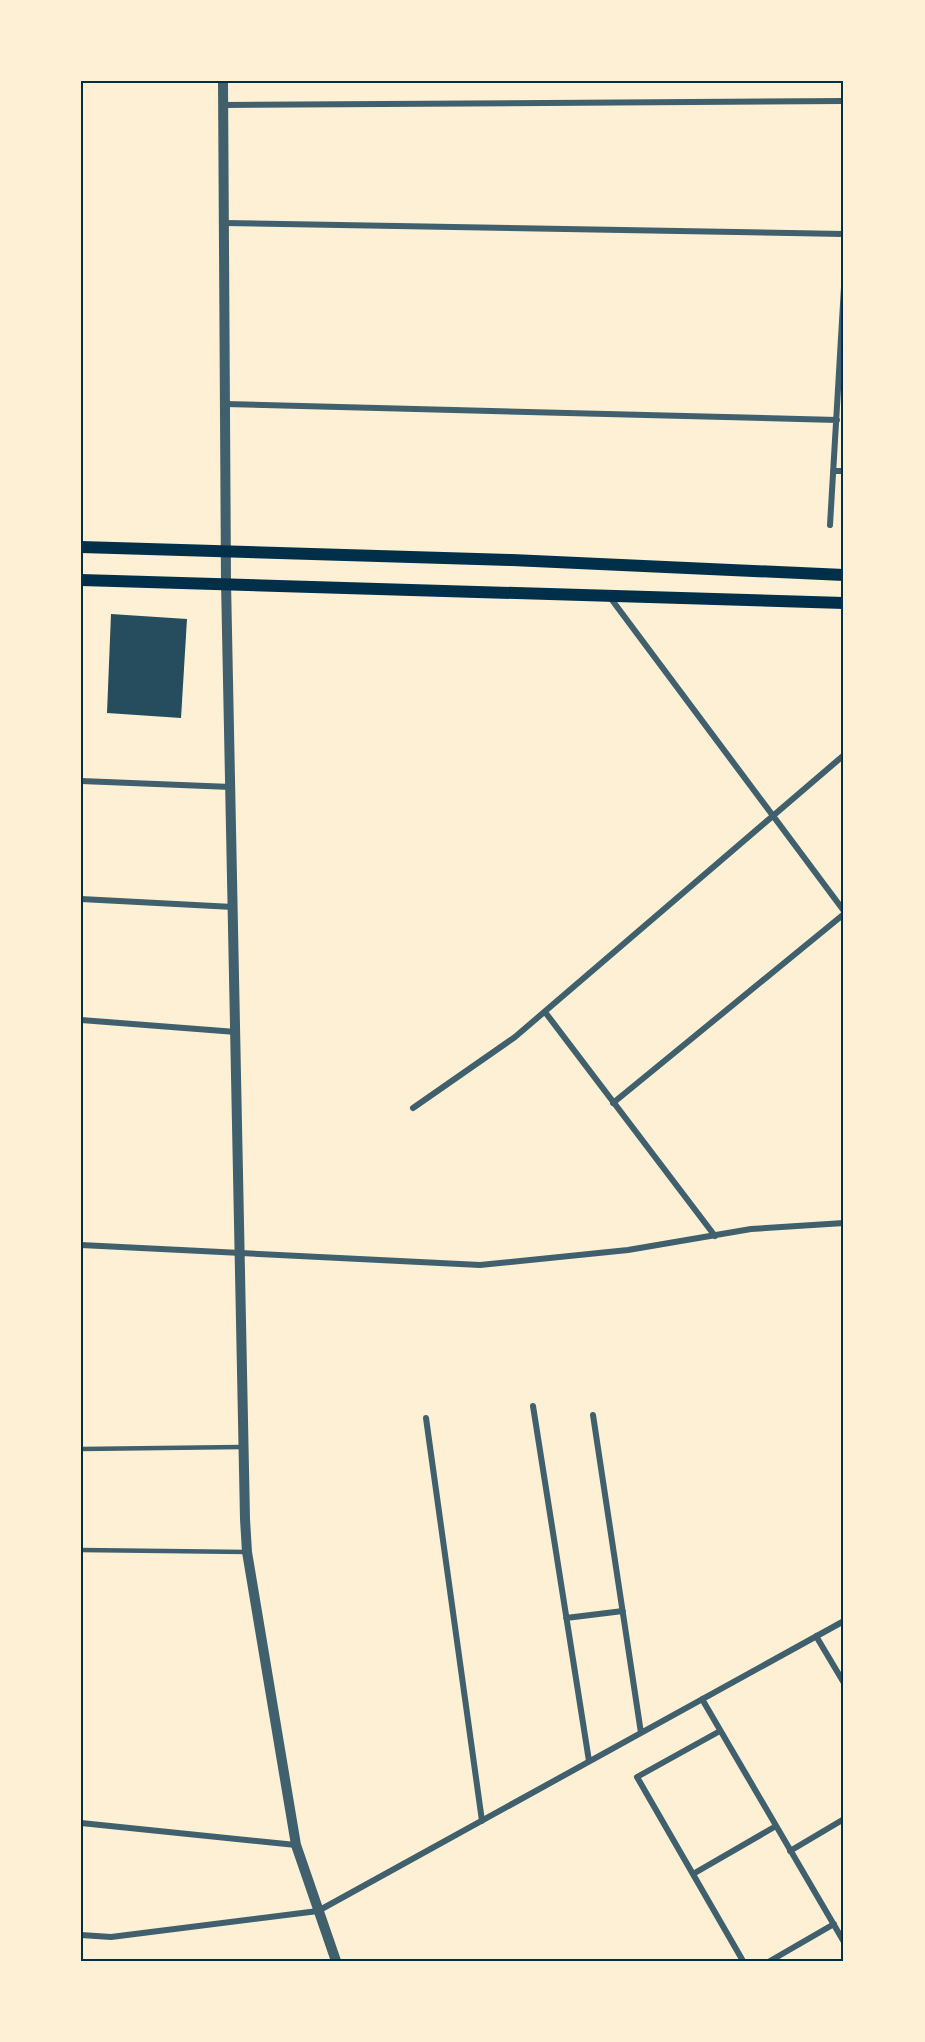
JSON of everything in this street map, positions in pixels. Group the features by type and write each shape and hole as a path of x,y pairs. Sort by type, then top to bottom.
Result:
{"main road":[{"path":"81,547 226,550 844,575"},
{"path":"81,580 226,582 844,603"}],"street":[{"path":"223,81 226,582 236,1032 241,1447 247,1552 296,1845 336,1961"},
{"path":"223,105 844,101"},
{"path":"224,223 844,234"},
{"path":"830,525 844,287"},
{"path":"225,404 837,420"},
{"path":"833,471 844,471"},
{"path":"608,595 771,817 844,912 614,1103"},
{"path":"413,1108 514,1037 545,1012 844,754"},
{"path":"81,781 231,787"},
{"path":"81,899 233,907"},
{"path":"545,1012 715,1236"},
{"path":"81,1020 236,1032"},
{"path":"81,1245 238,1251 480,1265 628,1250 751,1230 844,1223"},
{"path":"533,1406 589,1761"},
{"path":"593,1416 641,1733"},
{"path":"426,1418 482,1821"},
{"path":"566,1618 623,1611"},
{"path":"81,1935 111,1937 318,1911 844,1621"},
{"path":"816,1636 844,1683"},
{"path":"702,1699 843,1938"},
{"path":"720,1731 637,1777 743,1961"},
{"path":"790,1851 844,1819"},
{"path":"81,1823 296,1845"},
{"path":"693,1874 776,1826"},
{"path":"770,1961 834,1924"}],"lane":[{"path":"81,1449 241,1447"},
{"path":"81,1550 247,1552"}],"building":[{"path":"111,614 187,619 181,718 107,713"}]}
